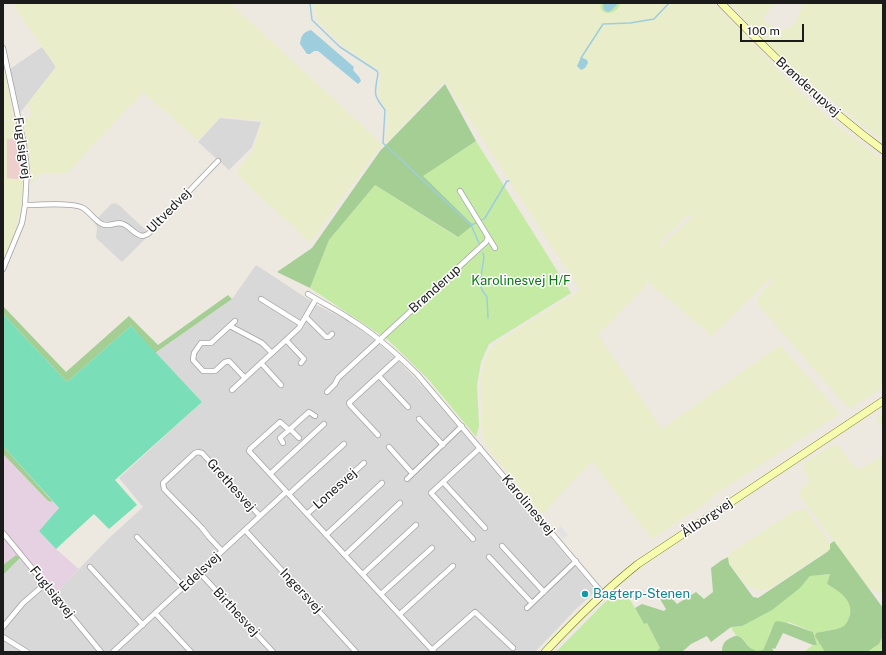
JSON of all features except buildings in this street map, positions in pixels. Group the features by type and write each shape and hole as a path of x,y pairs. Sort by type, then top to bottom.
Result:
{"main road":[{"name":"Brønderupvej","path":"721,3 805,87 841,118 883,150"},
{"name":"Ålborgvej","path":"545,652 603,594 638,564 883,401"}],"street":[{"name":"Fuglsigvej","path":"3,48 25,152 27,170 25,205 22,223 3,268"},
{"name":"Ultvedvej","path":"25,205 79,206 90,213 102,224 107,226 119,223 124,224 134,234 143,236 148,234 218,161"},
{"path":"460,191 494,248"},
{"name":"Brønderup","path":"379,339 486,242 488,237"},
{"name":"Karolinesvej","path":"308,294 350,319 379,339 400,357 462,426 603,594"},
{"path":"260,299 301,324"},
{"path":"232,390 301,324 316,299"},
{"path":"306,317 326,336 329,337 332,334"},
{"path":"235,321 211,343 201,343 194,354 193,362 202,371 214,372 225,362 229,361 245,378"},
{"path":"230,326 262,343 272,353"},
{"path":"327,392 335,384 338,378 379,339"},
{"path":"286,340 303,358 301,363"},
{"path":"378,435 349,404 400,357"},
{"path":"261,363 281,386"},
{"path":"379,376 408,407"},
{"path":"283,443 280,438 309,412 315,416"},
{"path":"419,419 443,445"},
{"name":"Lonesvej","path":"290,429 279,422 249,450 250,453 433,651"},
{"path":"270,474 324,424"},
{"path":"407,478 462,426"},
{"path":"290,429 299,438"},
{"name":"Lonesvej","path":"287,493 344,444"},
{"path":"389,447 412,473"},
{"path":"473,539 431,494 480,448"},
{"name":"Grethesvej","path":"222,551 164,489 163,486 165,481 195,453 202,452 240,497 260,516"},
{"name":"Lonesvej","path":"307,514 364,463"},
{"path":"443,482 485,528"},
{"path":"326,535 382,484"},
{"name":"Edelsvej","path":"113,652 260,516 287,493"},
{"path":"345,555 400,503"},
{"path":"363,574 416,525"},
{"name":"Ingersvej","path":"245,530 356,652"},
{"name":"Fuglsigvej","path":"3,533 101,652"},
{"path":"137,537 184,587"},
{"path":"502,546 544,592"},
{"path":"381,594 432,548"},
{"path":"489,557 532,603"},
{"path":"527,608 576,561"},
{"path":"400,614 453,566"},
{"path":"90,567 143,624"},
{"name":"Birthesvej","path":"199,572 273,652"},
{"path":"3,627 23,603 45,584"},
{"path":"433,651 475,612 512,648"},
{"path":"155,613 190,652"},
{"path":"3,637 27,652"}],"shaded area":[{"path":"42,47 56,67 20,113 10,69"},
{"path":"220,118 261,122 252,147 229,170 198,142"},
{"path":"17,138 23,162 24,180 7,179 7,139"},
{"path":"115,203 150,234 122,262 96,238 97,227 94,222 111,204"},
{"path":"256,265 317,305 350,322 399,361 428,392 596,591 577,608 535,652 3,652 3,575 20,558 52,597 108,539 143,507 119,478 202,402 155,353 232,299"},
{"path":"3,454 48,501 53,502 59,508 39,531 56,549 79,569 52,597 16,555 3,565"},
{"path":"561,526 568,535 563,539 556,531"}],"green space":[{"path":"16,3 230,3 382,144 310,242 238,176 237,171 252,152 262,122 260,120 220,117 198,140 143,92 67,173 41,173 31,184 30,163 23,121 32,115 28,103 56,67 14,6"},
{"path":"313,3 601,3 600,6 616,10 621,3 712,3 803,95 839,127 883,160 883,387 849,409 758,305 757,299 774,279 772,277 712,336 648,282 649,276 644,288 598,335 662,429 780,345 840,414 717,493 700,507 652,539 592,461 542,514 492,454 484,441 482,429 481,376 486,357 492,347 580,290 445,81 386,142 388,113 378,95 381,74 379,70 345,47 318,21","holes":["693,216 659,249 662,241 685,217"]},
{"path":"601,3 621,3 615,11 607,13 602,11 600,6"},
{"path":"730,3 774,3 763,18 776,30 786,29 794,24 799,16 802,3 883,3 883,141 782,59"},
{"path":"3,64 17,138 7,139 7,178 24,180 22,203 13,239 3,260"},
{"path":"445,84 476,141 423,176 473,225 458,237 375,185 329,240 310,288 277,272 312,248 380,151"},
{"name":"Karolinesvej H/F","path":"476,141 571,293 489,344 481,362 477,385 479,426 476,437 429,380 388,340 310,288 329,240 375,185 457,237 472,225 422,176"},
{"path":"228,295 232,299 155,353 131,326 67,382 3,314 3,306 66,372 129,316 158,345"},
{"path":"3,314 67,382 131,326 202,402 115,480 137,505 109,529 94,514 56,549 39,531 59,508 3,446"},
{"path":"882,413 883,430 877,421 877,416"},
{"path":"832,445 839,446 853,466 858,469 883,456 883,593 875,592 867,586 800,496 802,488 810,481 804,471 804,463"},
{"path":"3,446 53,502 48,501 3,454"},
{"path":"800,509 805,509 830,544 830,549 769,589 760,590 747,586 729,564 728,557 731,552"},
{"path":"834,541 883,608 883,636 879,644 867,652 825,652 815,636 816,633 844,626 850,615 847,600 844,596 827,584 830,574 810,576 800,588 772,610 742,626 731,627 711,642 707,636 691,644 682,652 658,652 657,651 660,648 647,623 644,624 635,608 642,604 664,611 666,609 660,599 666,592 677,604 696,592 704,599 713,592 711,568 728,557 729,564 753,597 758,598 827,552 830,549 830,544"},
{"path":"16,555 20,558 3,575 3,565"},
{"path":"830,574 827,584 844,596 847,600 850,615 844,626 816,633 816,636 825,652 804,652 813,645 817,645 813,632 789,622 771,629 763,650 757,651 752,649 742,638 736,636 731,627 742,626 800,588 810,576"},
{"path":"621,588 628,596 644,624 647,623 660,648 657,651 658,652 556,652 601,606"},
{"path":"778,621 813,632 817,645 813,645 783,633 775,649 772,648 774,652 722,652 723,645 726,641 734,636 741,638 752,649 757,651 763,650 775,622"},
{"path":"883,636 883,652 867,652 879,644"}],"water":[{"path":"604,3 618,3 608,12 604,10"},
{"path":"311,30 354,67 353,70 361,81 358,84 318,51 307,54 300,44 300,41 304,33"},
{"path":"581,57 587,60 588,63 585,68 581,70 577,66"}],"waterway":[{"path":"310,3 312,20 340,47 377,71 378,73 375,89 376,96 385,110 383,143 471,225 479,243"},
{"path":"581,58 603,24 630,23 654,19 669,3"},
{"path":"482,220 485,218 507,181 509,181"},
{"path":"471,225 476,223"},
{"path":"483,253 484,257 480,283 482,290 487,297 488,318"}],"place":[{"name":"Bagterp-Stenen","path":"585,594"}]}
